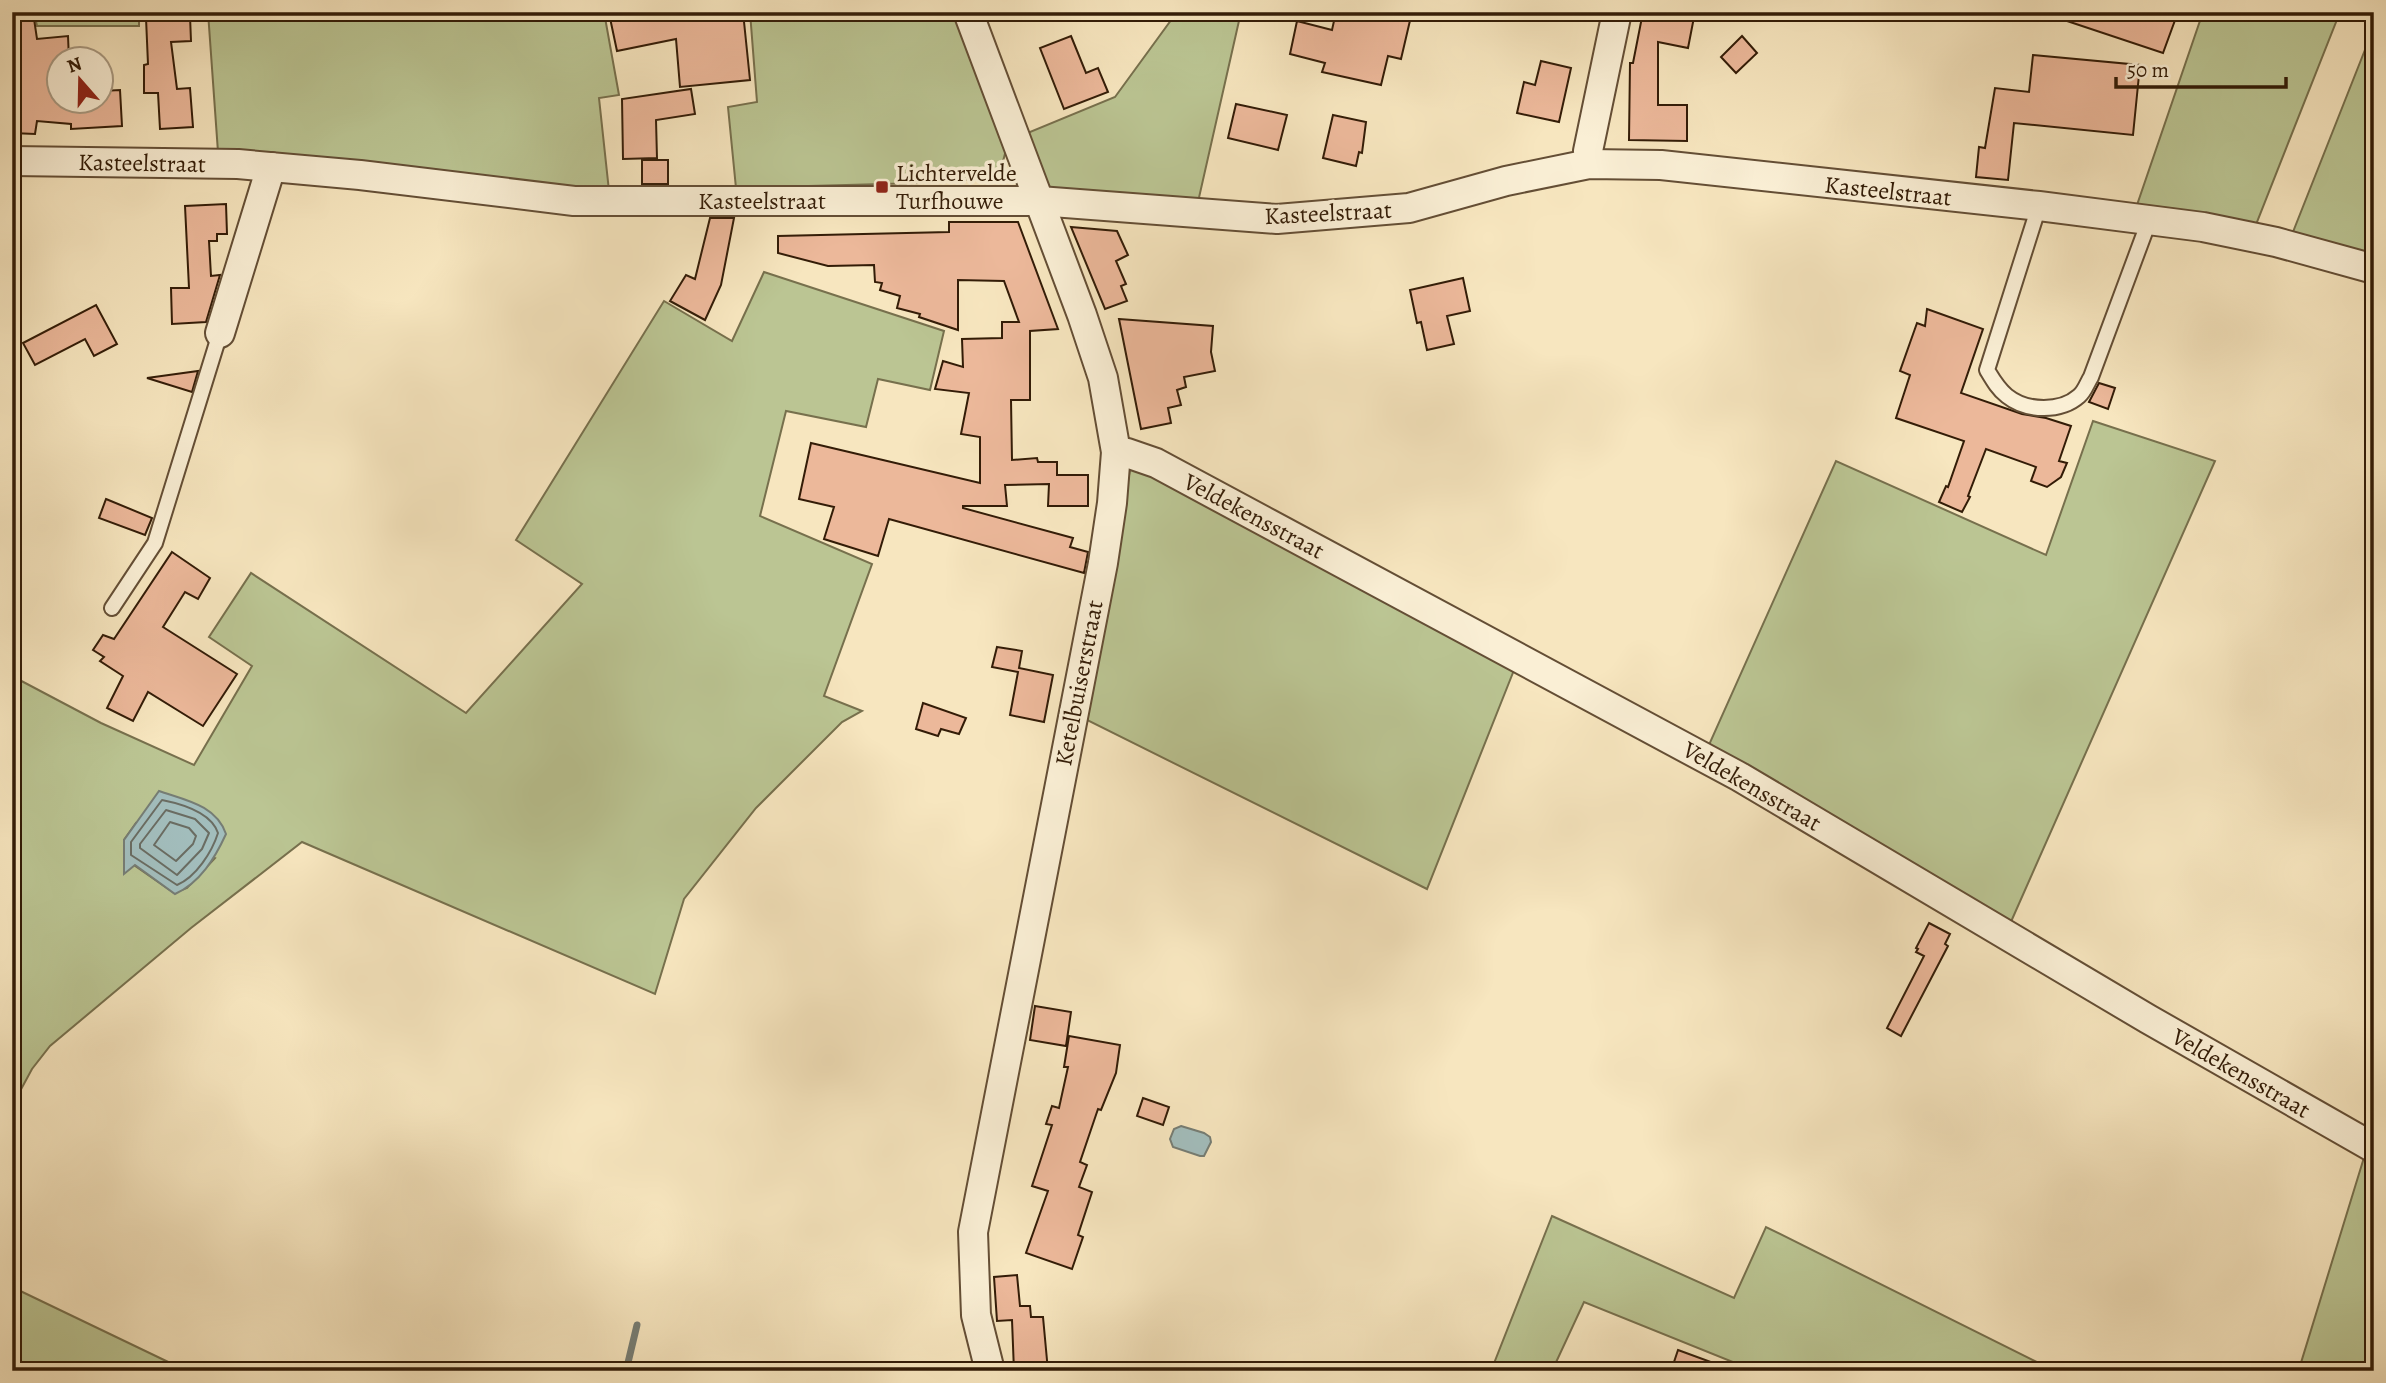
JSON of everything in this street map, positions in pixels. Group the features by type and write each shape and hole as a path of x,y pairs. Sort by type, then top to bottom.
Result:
{"street":[{"name":"Ketelbuiserstraat","path":"968,12 1082,315 1103,378 1116,452 1103,563 973,1232 976,1315 990,1371"},
{"path":"1589,164 1588,151 1617,12"},
{"name":"Kasteelstraat","path":"12,161 239,164 360,175 574,201 1039,201 1278,219 1409,208 1506,181 1589,164 1661,165 2039,206 2203,227 2276,242 2374,269"},
{"path":"220,332 271,167"},
{"name":"Veldekensstraat","path":"1116,452 1156,463 1740,777 2148,1019 2374,1148"}],"lane":[{"path":"2039,206 1987,370 1995,384 2009,398 2030,407 2050,408 2066,404 2082,394 2091,377 2147,220"},
{"path":"112,607 155,543 220,332"}],"green space":[{"path":"34,12 139,12 139,26 37,26"},
{"path":"208,12 604,12 619,95 599,98 609,191 218,152"},
{"path":"750,12 955,12 1006,150 1002,165 994,173 977,179 736,188 728,107 757,102"},
{"path":"1177,12 1241,12 1198,202 1046,193 1025,134 1115,97"},
{"path":"2203,12 2340,12 2255,227 2137,205"},
{"path":"2374,27 2374,259 2291,237"},
{"path":"764,272 944,331 930,390 878,379 866,427 786,411 760,516 872,564 824,696 862,711 842,722 756,808 684,899 655,994 302,842 191,928 50,1046 32,1069 12,1106 12,676 101,723 194,765 252,666 209,637 251,573 466,713 582,584 516,540 664,301 732,341","holes":["136,823 215,858 187,888 174,893 134,865 124,840"]},
{"path":"2093,421 2215,461 2010,924 1708,747 1836,461 2046,555"},
{"path":"1130,470 1148,470 1516,665 1427,889 1085,719"},
{"path":"2366,1151 2374,1154 2374,1371 2313,1371 2300,1366"},
{"path":"1552,1216 1734,1298 1766,1227 2055,1371 1755,1371 1584,1302 1552,1371 1491,1371"},
{"path":"12,1287 187,1371 12,1371"}],"water":[{"path":"159,791 207,810 215,816 226,834 206,869 192,883 175,894 135,865 124,874 124,840"},
{"path":"1181,1126 1210,1137 1211,1142 1204,1156 1173,1147 1170,1139 1174,1129"}],"building":[{"path":"14,12 33,12 37,39 68,36 68,46 46,46 46,116 116,116 116,90 120,90 122,126 71,129 71,124 37,121 35,134 12,133 12,42 19,40"},
{"path":"639,12 743,12 750,80 680,87 676,39 617,51 610,18"},
{"path":"1336,12 1412,12 1401,59 1388,56 1381,85 1322,72 1325,63 1290,54 1297,21 1332,30"},
{"path":"1643,12 1695,12 1688,48 1658,42 1658,105 1687,105 1687,141 1629,140 1630,63 1633,63"},
{"path":"2052,12 2178,12 2163,53 2052,16"},
{"path":"190,16 191,41 171,42 177,89 190,88 193,127 160,129 158,93 144,93 144,65 148,64 146,18"},
{"path":"1071,36 1086,73 1098,68 1108,92 1064,109 1040,48"},
{"path":"1742,36 1757,53 1736,73 1721,57"},
{"path":"2033,55 2140,65 2133,135 2014,123 2008,180 1976,177 1979,147 1985,148 1995,88 2029,92"},
{"path":"1541,61 1571,68 1559,122 1517,113 1524,82 1535,85"},
{"path":"691,89 695,114 656,120 657,158 623,159 622,99"},
{"path":"1236,104 1287,115 1278,150 1228,138"},
{"path":"1333,115 1366,122 1362,153 1359,152 1356,166 1323,158"},
{"path":"642,160 668,160 668,184 642,184"},
{"path":"226,204 227,234 217,234 217,241 209,241 211,276 220,275 206,322 172,324 171,288 189,288 185,206"},
{"path":"710,218 734,218 721,285 705,320 670,301 686,275 695,279"},
{"path":"949,222 1018,222 1058,329 1030,331 1030,400 1011,400 1012,460 1037,458 1038,462 1057,462 1057,475 1088,475 1088,506 1048,506 1049,484 1005,485 1007,506 963,508 1073,538 1070,547 1088,552 1084,573 889,519 878,556 824,539 834,507 799,499 811,443 980,483 980,437 961,434 969,393 935,389 943,361 963,367 962,339 1002,338 1002,322 1019,322 1004,281 958,280 958,330 919,317 920,314 897,308 900,296 880,290 882,283 875,282 874,265 828,266 778,253 778,236 949,232"},
{"path":"1071,227 1117,231 1128,255 1116,261 1126,284 1121,286 1127,301 1105,309"},
{"path":"1463,278 1470,311 1447,316 1454,344 1427,350 1421,322 1417,323 1410,290"},
{"path":"96,305 117,344 94,356 85,339 35,365 23,343"},
{"path":"1927,309 1983,329 1961,393 2022,414 2071,426 2059,461 2067,463 2061,477 2047,487 2031,481 2036,467 1986,449 1968,496 1970,497 1962,512 1939,502 1946,486 1948,487 1964,441 1896,418 1910,375 1900,371 1917,323 1925,326"},
{"path":"1119,319 1213,326 1211,352 1215,371 1184,377 1186,387 1177,390 1181,405 1168,408 1171,423 1141,429"},
{"path":"198,371 192,392 147,378"},
{"path":"2099,383 2115,388 2108,409 2089,402"},
{"path":"106,499 152,518 145,535 99,518"},
{"path":"172,552 210,578 198,599 185,592 163,627 237,674 203,726 148,692 133,721 107,708 123,676 100,661 104,657 93,650 103,635 114,639"},
{"path":"997,647 1022,651 1019,668 1053,675 1044,722 1010,715 1018,672 992,667"},
{"path":"923,703 966,718 959,734 941,729 938,736 916,729"},
{"path":"1929,923 1950,934 1945,944 1948,946 1901,1036 1887,1028 1924,956 1916,952 1916,948"},
{"path":"1035,1006 1071,1012 1066,1046 1030,1040"},
{"path":"1069,1036 1120,1045 1116,1073 1101,1110 1098,1109 1080,1162 1087,1165 1079,1187 1092,1192 1078,1235 1083,1237 1072,1269 1026,1253 1048,1191 1032,1186 1052,1125 1046,1124 1052,1106 1059,1108 1068,1067 1064,1067"},
{"path":"1143,1098 1169,1107 1163,1125 1137,1116"},
{"path":"1017,1275 1020,1306 1030,1306 1031,1317 1043,1317 1048,1371 1014,1371 1012,1320 997,1321 994,1277"},
{"path":"1678,1350 1730,1369 1671,1371"}],"waterway":[{"path":"626,1371 637,1325"}],"place":[{"name":"Lichtervelde Turfhouwe","path":"882,187"}]}
